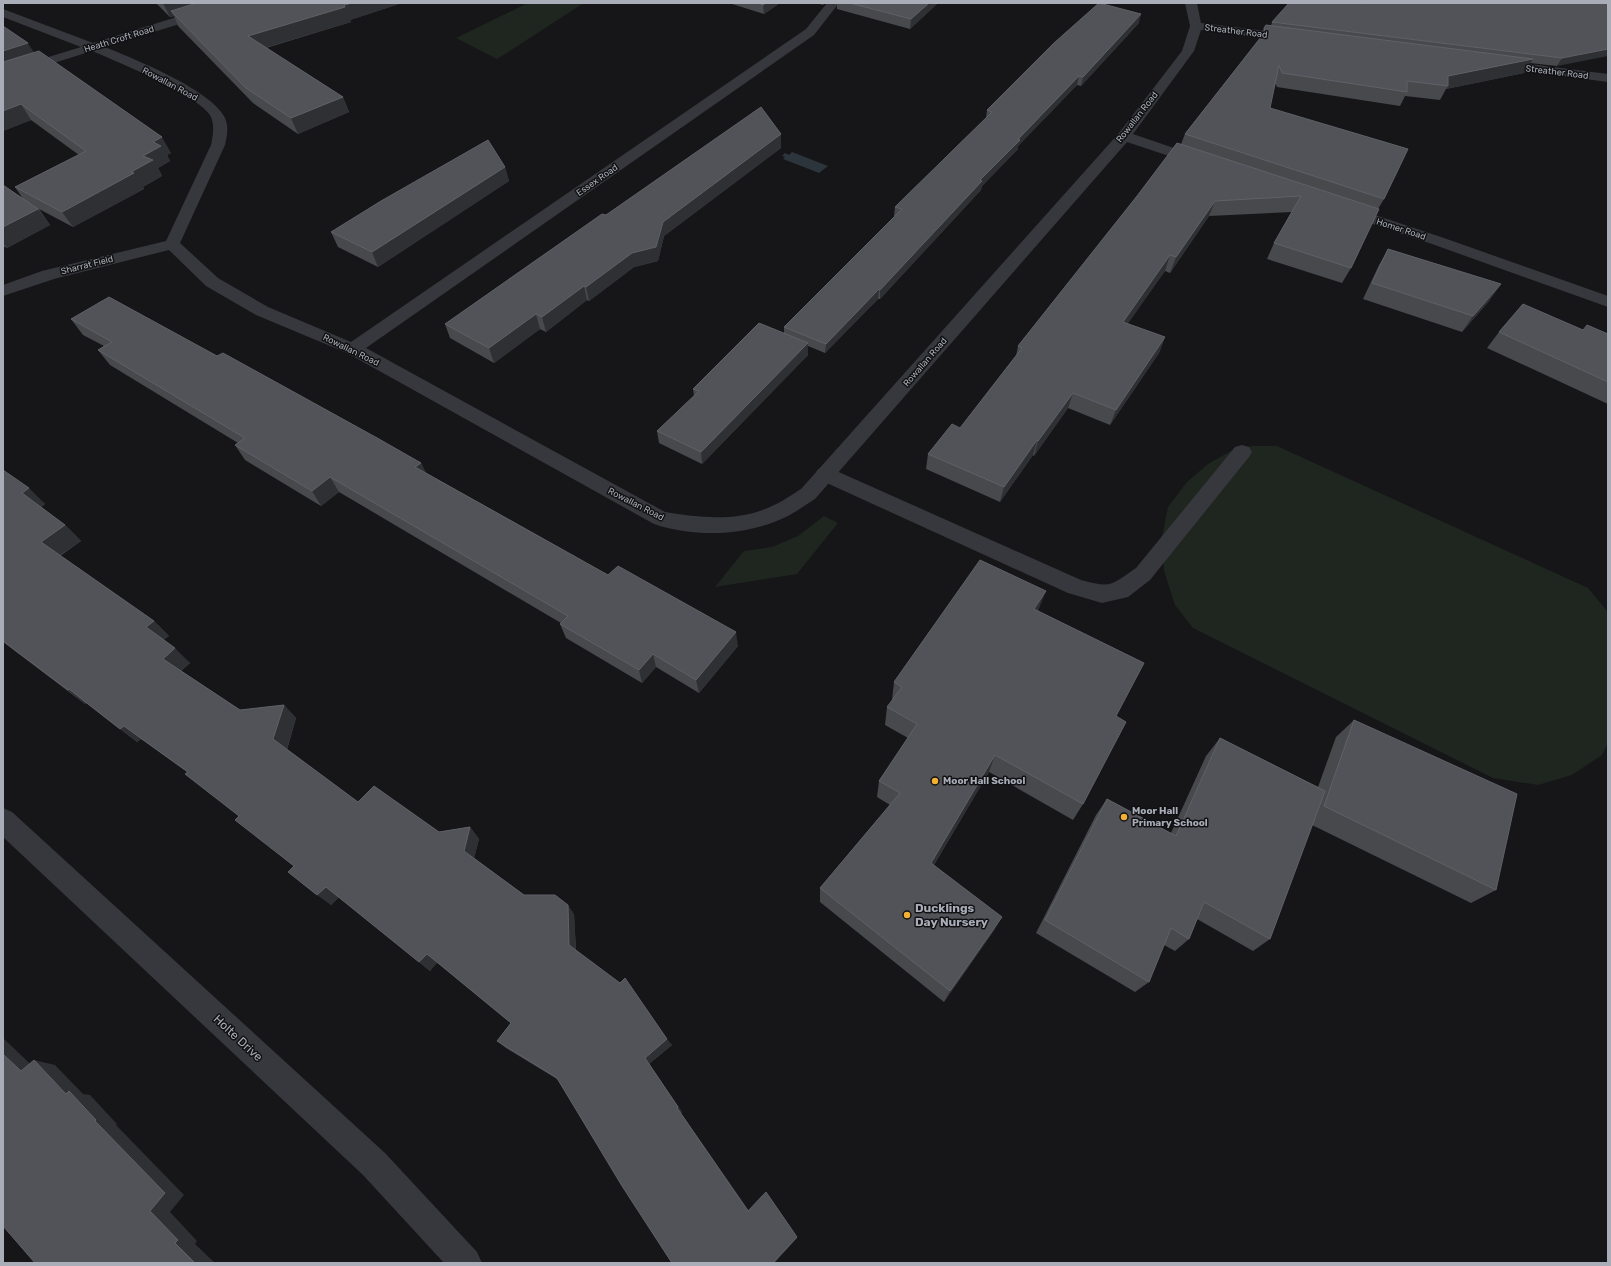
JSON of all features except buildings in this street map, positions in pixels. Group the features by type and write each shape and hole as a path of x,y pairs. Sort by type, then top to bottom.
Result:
{"street":[{"name":"Heath Croft Road","path":"3,75 234,3"},
{"name":"Essex Road","path":"353,349 810,32 833,3"},
{"path":"1191,3 1196,26"},
{"name":"Rowallan Road","path":"3,13 93,46 169,81 205,103 216,114 221,127 218,145 172,244 212,282 262,311 353,349 661,519 705,526 737,525 774,514 808,494 1124,136 1188,51 1196,26"},
{"name":"Streather Road","path":"1196,26 1299,39"},
{"name":"Streather Road","path":"1489,63 1608,78"},
{"path":"1124,136 1213,166"},
{"name":"Homer Road","path":"1333,206 1438,241 1608,302"},
{"name":"Sharrat Field","path":"3,291 48,275 172,244"},
{"path":"825,474 1076,587 1102,594 1120,591 1143,574 1242,452"},
{"name":"Holte Drive","path":"3,820 374,1164 466,1263"}],"shaded area":[{"path":"528,3 584,3 497,59 456,38"},
{"path":"792,152 828,166 819,173 783,159 785,157 782,156 785,153 789,155"},
{"path":"1252,446 1277,446 1588,588 1608,612 1608,743 1602,755 1572,775 1538,785 1493,778 1193,628 1175,605 1164,571 1162,537 1168,507 1187,482 1208,464 1231,451"},
{"path":"824,516 838,523 797,574 715,587 744,551 772,547 798,536"}],"place":[{"name":"Moor Hall School","path":"935,781"},
{"name":"Moor Hall Primary School","path":"1124,817"},
{"name":"Ducklings Day Nursery","path":"907,915"}]}
